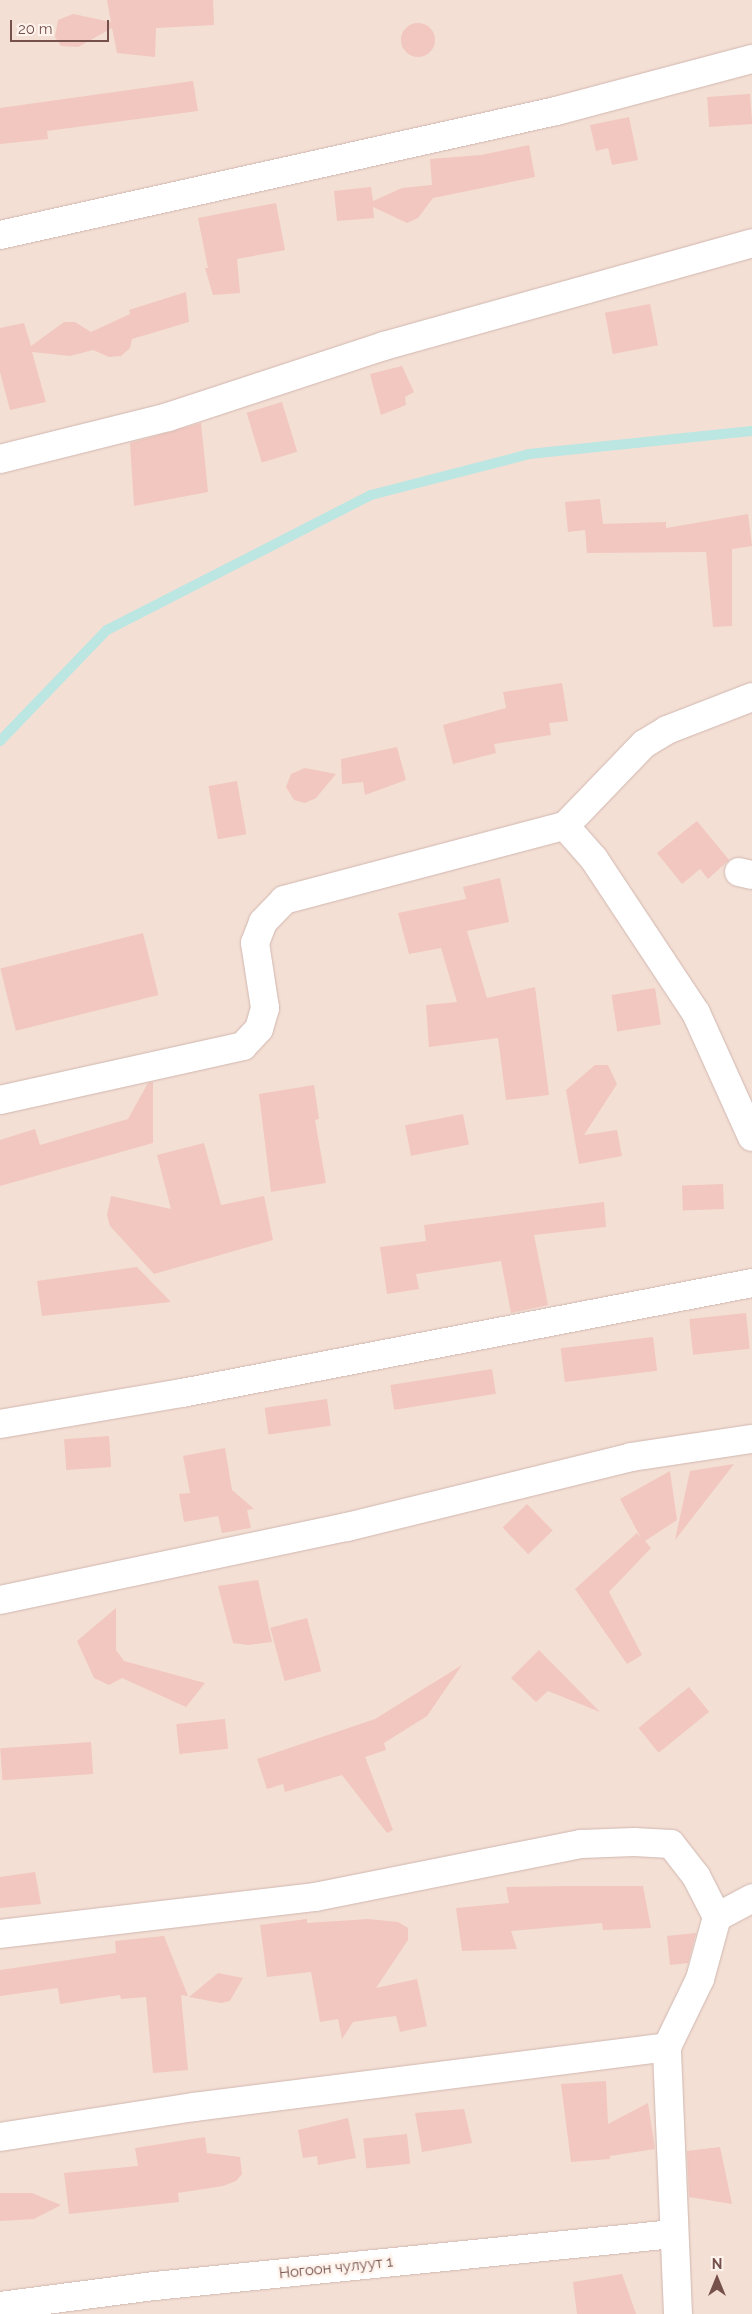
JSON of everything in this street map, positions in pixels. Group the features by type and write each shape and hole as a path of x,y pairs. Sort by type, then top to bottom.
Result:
{"street":[{"path":"0,235 556,111 752,59"},
{"path":"0,459 168,417 384,346 752,243"},
{"path":"0,1100 243,1046 260,1029 265,1008 255,943 263,922 284,900 565,826 644,744 667,730 752,697"},
{"path":"565,826 594,859 696,1013 752,1137"},
{"path":"0,1424 182,1393 752,1284"},
{"path":"0,1600 347,1527 631,1457 752,1439"},
{"path":"0,1934 316,1897 581,1844 634,1842 671,1844 696,1876 717,1917 700,1979 667,2048 673,2234 678,2314"},
{"path":"717,1917 752,1898"},
{"path":"0,2137 194,2107 667,2048"},
{"name":"Ногоон чулуут 1","path":"0,2306 154,2286 673,2234"}],"shaded area":[{"path":"0,0 752,0 752,2314 0,2314"}],"building":[{"path":"107,0 213,0 214,25 156,28 155,57 117,53 112,28 78,47 61,46 55,37 58,20 73,14 111,22"},
{"path":"418,23 425,24 430,28 434,33 434,47 430,52 425,56 418,57 411,56 406,52 402,47 401,40 402,33 406,28 411,24"},
{"path":"193,81 198,111 47,131 48,139 0,144 0,108"},
{"path":"750,94 752,124 709,127 707,97"},
{"path":"629,117 638,160 612,165 608,148 596,151 590,125"},
{"path":"529,145 535,177 433,198 418,218 407,223 373,207 374,218 337,221 334,191 371,187 373,201 402,188 432,185 430,159 481,155"},
{"path":"276,203 285,250 237,259 240,293 213,295 205,268 208,268 198,218"},
{"path":"186,292 189,322 132,339 130,348 121,356 109,357 93,350 70,356 32,352 46,402 10,410 0,372 0,328 24,323 31,346 64,322 75,322 91,332 130,314 129,310"},
{"path":"650,304 658,345 613,354 605,313"},
{"path":"402,366 414,392 405,397 406,405 381,415 370,374"},
{"path":"282,402 297,452 262,463 247,413"},
{"path":"201,423 208,492 134,506 130,443"},
{"path":"600,499 603,524 666,522 666,528 748,514 752,546 732,549 732,626 713,627 706,552 587,553 585,530 568,532 565,502"},
{"path":"562,683 568,721 549,723 551,735 494,744 496,753 453,764 443,725 506,708 503,692"},
{"path":"397,747 406,780 365,795 363,782 342,784 341,759"},
{"path":"305,768 336,774 316,798 305,803 294,800 286,787 291,774"},
{"path":"237,781 246,834 218,839 208,786"},
{"path":"697,821 729,860 708,879 700,869 682,884 657,853"},
{"path":"500,878 509,922 467,931 487,998 535,987 549,1095 506,1100 498,1038 429,1047 426,1005 457,1002 441,948 409,954 398,913 466,899 463,887"},
{"path":"143,933 158,995 16,1031 0,969"},
{"path":"655,988 661,1025 617,1031 612,995"},
{"path":"595,1065 608,1065 617,1084 584,1135 617,1130 622,1156 579,1164 566,1090"},
{"path":"153,1082 153,1143 0,1186 0,1140 35,1129 40,1145 128,1119 148,1083"},
{"path":"314,1085 319,1119 315,1120 326,1183 271,1192 259,1094"},
{"path":"463,1114 469,1144 411,1156 405,1125"},
{"path":"204,1143 221,1205 264,1196 273,1240 154,1274 110,1226 107,1215 111,1196 171,1209 157,1155"},
{"path":"723,1184 724,1209 683,1210 682,1185"},
{"path":"604,1202 606,1227 534,1235 548,1305 511,1313 501,1261 416,1274 419,1289 387,1294 380,1247 426,1241 424,1225"},
{"path":"137,1267 171,1302 42,1316 37,1281"},
{"path":"746,1313 750,1349 693,1355 689,1319"},
{"path":"653,1337 657,1371 565,1382 561,1348"},
{"path":"492,1369 496,1394 394,1410 390,1385"},
{"path":"327,1399 331,1426 268,1435 265,1408"},
{"path":"109,1436 111,1467 66,1470 64,1439"},
{"path":"225,1448 232,1490 254,1509 247,1510 251,1528 222,1533 218,1516 184,1522 179,1494 190,1493 183,1456"},
{"path":"734,1464 675,1540 690,1471"},
{"path":"670,1471 677,1520 645,1541 651,1548 609,1592 642,1655 627,1664 575,1589 637,1533 641,1538 620,1499"},
{"path":"527,1504 553,1531 528,1554 503,1528"},
{"path":"258,1580 272,1642 248,1645 233,1643 218,1586"},
{"path":"116,1608 116,1650 124,1661 205,1683 186,1707 122,1678 109,1685 94,1678 77,1641"},
{"path":"307,1618 321,1671 285,1681 270,1628"},
{"path":"539,1650 600,1712 548,1691 536,1702 511,1678"},
{"path":"462,1665 427,1716 384,1743 386,1750 365,1757 393,1830 387,1833 342,1775 285,1792 283,1784 267,1789 257,1759 375,1719"},
{"path":"689,1687 709,1712 659,1753 638,1728"},
{"path":"225,1719 228,1749 179,1754 176,1724"},
{"path":"91,1742 93,1774 2,1780 0,1748"},
{"path":"35,1872 41,1904 0,1908 0,1877"},
{"path":"643,1886 651,1928 603,1930 602,1923 511,1931 517,1949 462,1951 456,1908 509,1903 506,1887"},
{"path":"307,1919 307,1923 368,1919 398,1922 408,1928 408,1940 376,1988 417,1979 427,2026 400,2032 396,2016 353,2022 342,2039 338,2019 320,2022 311,1972 267,1977 260,1925"},
{"path":"696,1933 688,1963 670,1965 667,1936"},
{"path":"164,1936 188,1996 181,1995 188,2070 153,2073 146,1997 121,1999 120,1995 60,2004 58,1988 0,1996 0,1970 116,1953 115,1941"},
{"path":"218,1973 243,1978 230,2001 221,2003 189,1997"},
{"path":"606,2081 608,2124 648,2103 655,2149 610,2156 610,2159 571,2162 561,2084"},
{"path":"464,2109 472,2143 422,2152 415,2113"},
{"path":"348,2118 356,2158 318,2165 317,2156 303,2158 298,2130"},
{"path":"407,2134 410,2164 366,2168 363,2139"},
{"path":"205,2137 207,2153 240,2157 242,2174 236,2181 223,2186 178,2193 179,2202 69,2214 64,2173 138,2166 135,2148"},
{"path":"720,2147 732,2204 689,2197 687,2151"},
{"path":"0,2193 32,2193 61,2205 34,2219 0,2221"},
{"path":"622,2274 636,2314 577,2314 573,2282"}],"waterway":[{"path":"0,741 107,630 371,495 529,454 752,431"}]}
